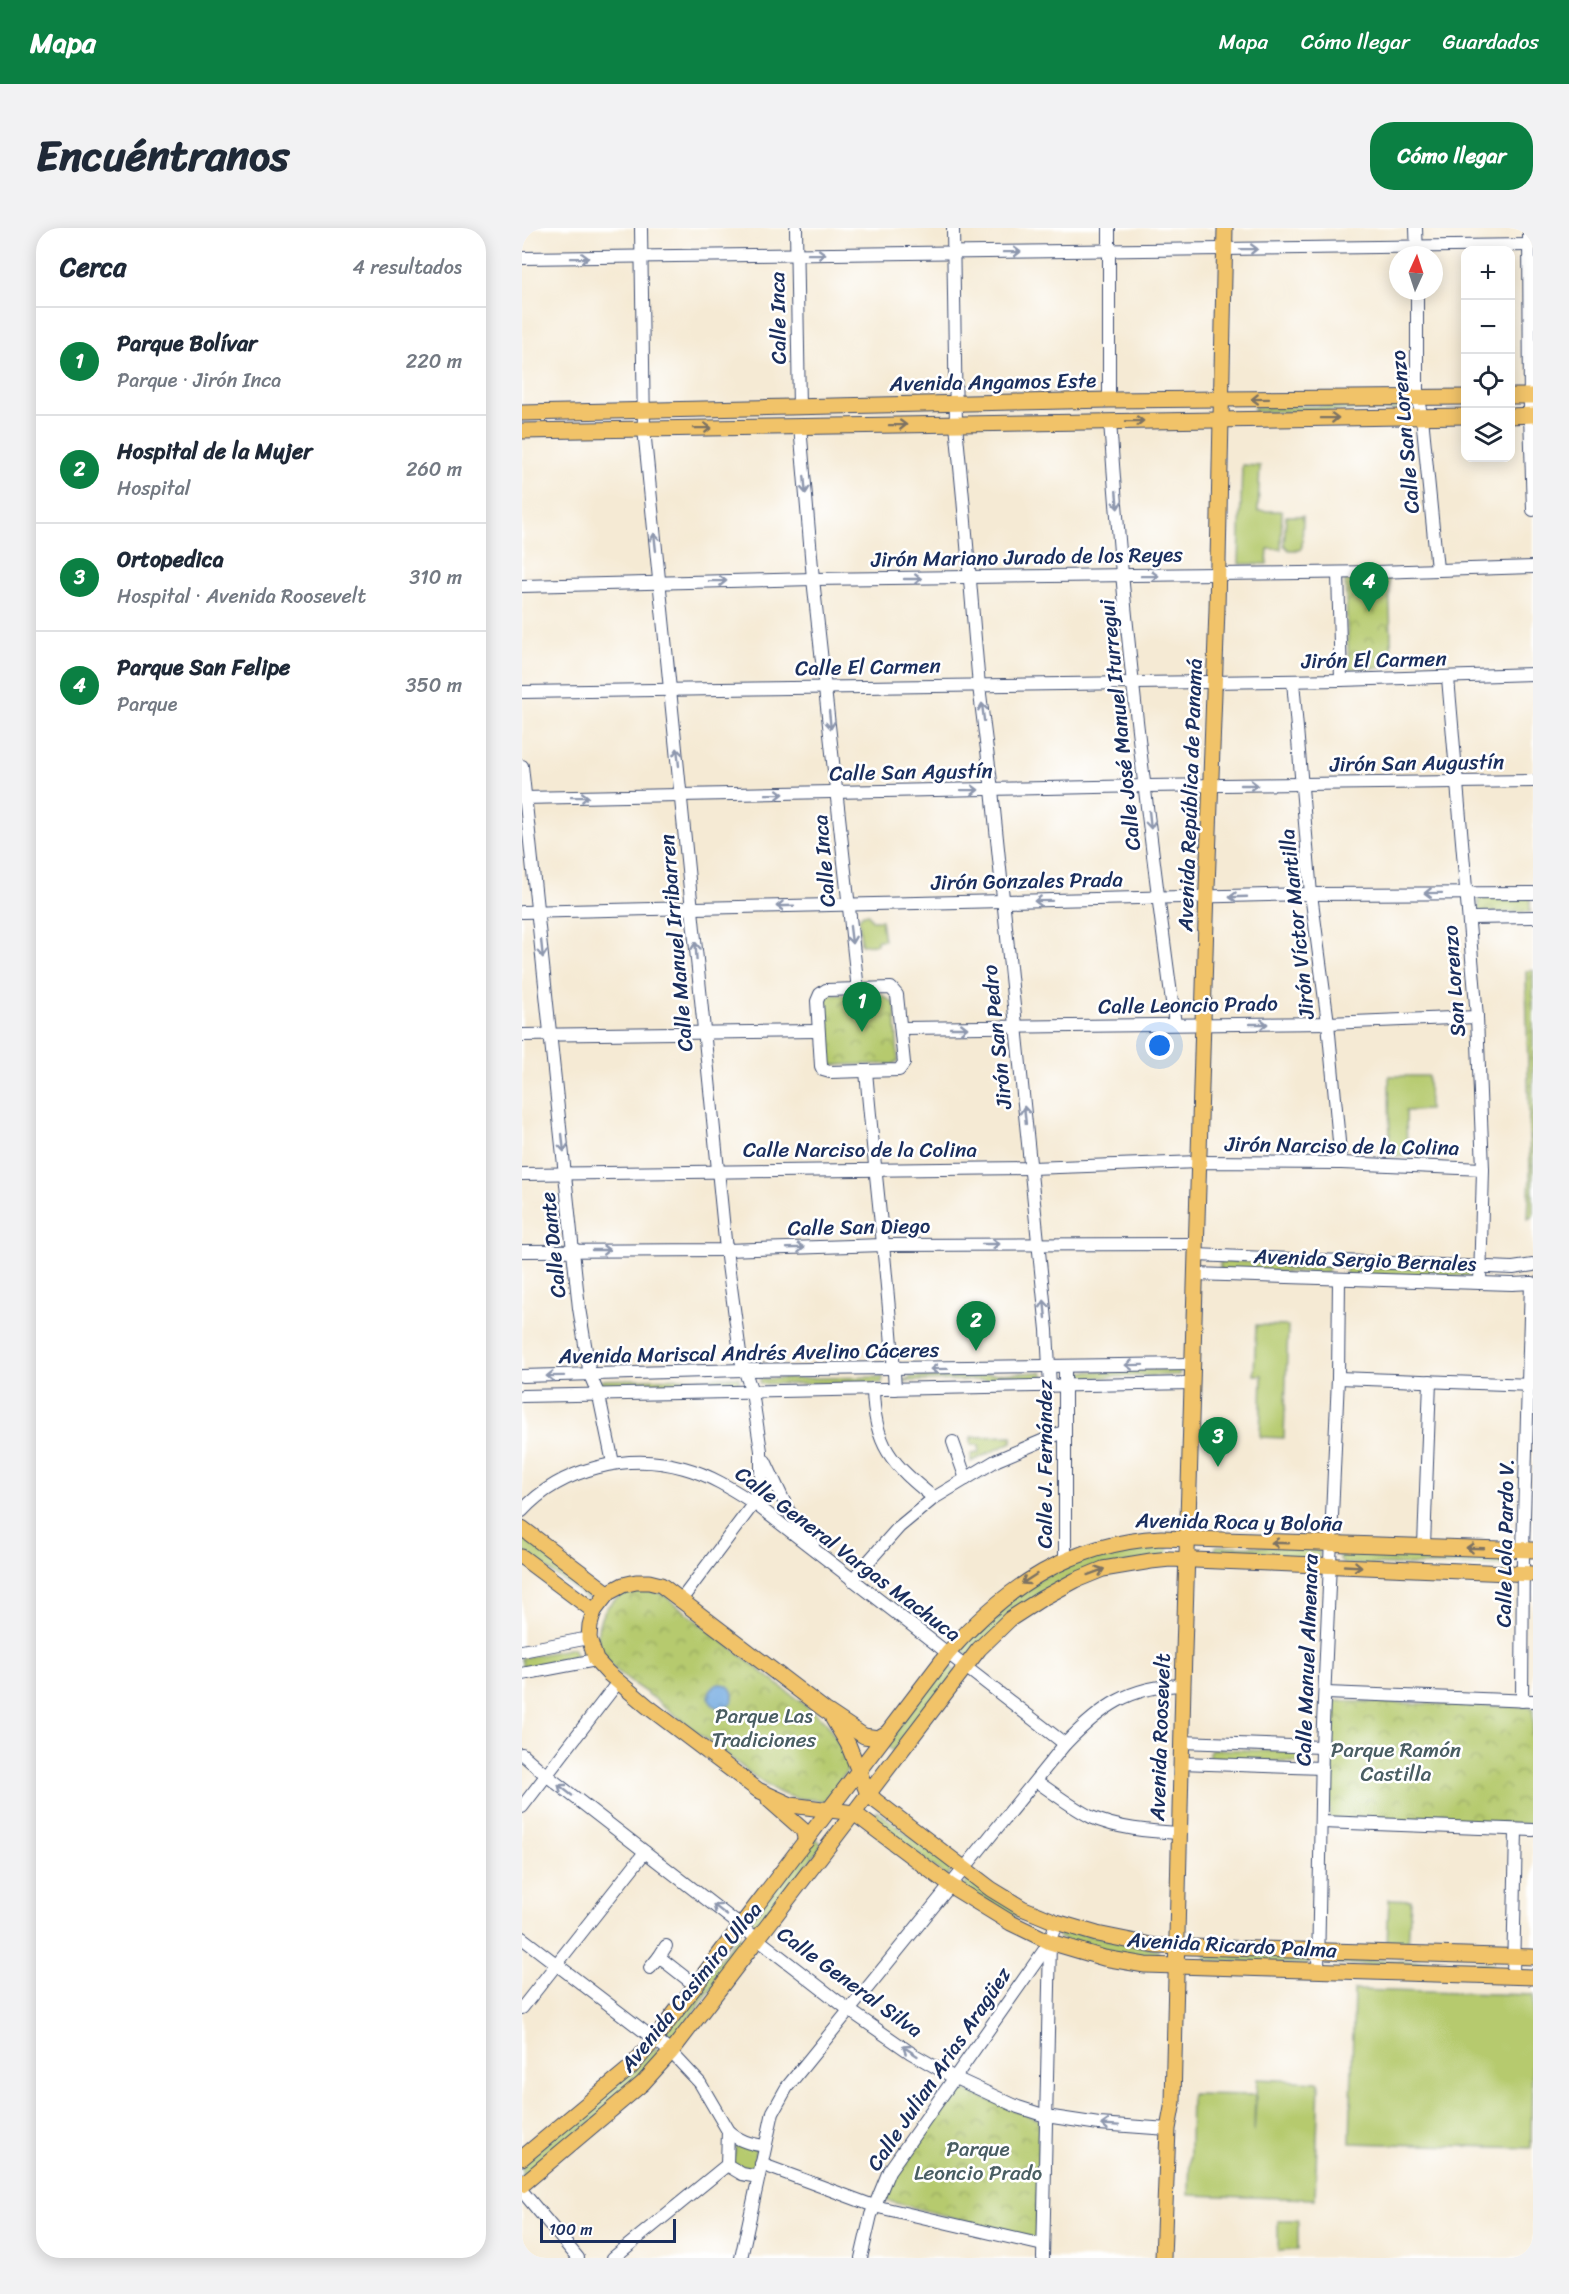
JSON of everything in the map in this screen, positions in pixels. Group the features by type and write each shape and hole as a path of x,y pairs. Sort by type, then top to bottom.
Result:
{"main road":[{"name":"Avenida República de Panamá","path":"1192,1364 1215,681 1225,228"},
{"path":"1515,396 1532,396"},
{"name":"Avenida Angamos Este","path":"522,412 1109,400 1461,397"},
{"path":"1515,416 1532,415"},
{"name":"Avenida Angamos Este","path":"522,431 1461,416"},
{"name":"Avenida Roosevelt","path":"1173,2110 1192,1364"},
{"path":"522,1528 608,1593"},
{"name":"Avenida Roca y Boloña","path":"859,1770 948,1653 986,1613 1016,1587 1038,1573 1098,1548 1124,1542 1188,1538 1330,1545 1528,1550"},
{"path":"522,1557 594,1611"},
{"name":"Avenida Roca y Boloña","path":"868,1794 979,1649 1010,1619 1076,1580 1103,1569 1151,1561 1187,1560 1528,1574"},
{"path":"825,1851 821,1839 807,1839 803,1830 758,1790 618,1682 596,1660 589,1638 594,1611 608,1593 623,1585 649,1582 661,1585 825,1710 864,1736 878,1738 885,1736"},
{"path":"825,1710 840,1729 868,1794"},
{"path":"885,1736 882,1743 887,1752 901,1751"},
{"name":"Avenida Casimiro Ulloa","path":"522,2158 630,2068 696,1986 859,1770"},
{"path":"758,1790 791,1805 854,1813"},
{"name":"Avenida Casimiro Ulloa","path":"522,2185 644,2083 671,2052 868,1794"},
{"name":"Avenida Ricardo Palma","path":"868,1794 964,1869 1022,1908 1056,1922 1127,1941 1178,1947 1533,1957"},
{"name":"Avenida Ricardo Palma","path":"854,1813 951,1886 983,1907 1050,1942 1104,1958 1145,1965 1177,1967 1533,1977"},
{"path":"1163,2258 1168,2128 1173,2110"},
{"path":"1172,2258 1177,2126 1173,2110"}],"street":[{"name":"Calle Manuel Irribarren","path":"641,228 643,410 659,582 726,1250 741,1360 752,1392 761,1451 759,1492 754,1503 681,1600"},
{"name":"Calle Inca","path":"796,228 799,407"},
{"path":"953,228 956,403"},
{"path":"1109,228 1109,400"},
{"path":"1416,228 1417,246"},
{"path":"1529,228 1533,510"},
{"path":"1443,250 1529,245"},
{"path":"522,258 1224,249 1389,251"},
{"name":"Calle San Lorenzo","path":"1417,300 1417,397 1422,417 1437,569"},
{"name":"Jirón San Pedro","path":"956,403 969,579 1038,1244 1050,1386"},
{"name":"Calle José Manuel Iturregui","path":"1110,421 1134,681 1158,898 1175,1024"},
{"name":"Calle Inca","path":"800,426 813,579 858,990"},
{"name":"Jirón Mariano Jurado de los Reyes","path":"522,586 813,579 1338,573 1533,567"},
{"path":"1338,573 1341,680"},
{"name":"Jirón El Carmen","path":"1215,681 1448,678 1533,674"},
{"name":"San Lorenzo","path":"1448,678 1477,1017 1484,1169 1480,1283"},
{"name":"Calle El Carmen","path":"522,692 1215,681"},
{"name":"Jirón Víctor Mantilla","path":"1293,681 1311,894 1328,1023 1341,1163"},
{"name":"Calle Dante","path":"522,766 566,1172 572,1250 590,1375 599,1396 613,1463"},
{"name":"Jirón San Augustín","path":"1302,785 1533,781"},
{"name":"Calle San Agustín","path":"524,798 1302,785"},
{"name":"Jirón Gonzales Prada","path":"522,912 1311,894 1533,892"},
{"path":"1470,918 1533,917"},
{"path":"891,988 895,990 901,1028 904,1063 899,1070 830,1072 821,1066 817,1001 820,994 826,990 891,988"},
{"name":"Calle Leoncio Prado","path":"901,1028 1328,1023 1477,1017"},
{"path":"522,1035 819,1031"},
{"path":"866,1071 874,1170 884,1245 895,1389"},
{"name":"Jirón Narciso de la Colina","path":"1199,1162 1341,1163 1484,1169"},
{"name":"Calle Narciso de la Colina","path":"522,1174 1030,1168 1199,1162"},
{"name":"Calle San Diego","path":"522,1251 1038,1244 1196,1249"},
{"name":"Avenida Sergio Bernales","path":"1196,1249 1513,1268 1533,1265"},
{"name":"Avenida Sergio Bernales","path":"1195,1274 1532,1283"},
{"name":"Calle Manuel Almenara","path":"1318,1971 1322,1747 1338,1378 1339,1279"},
{"name":"Calle Lola Pardo V.","path":"1527,1701 1532,1283"},
{"name":"Avenida Mariscal Andrés Avelino Cáceres","path":"525,1376 744,1370 894,1370 1192,1364"},
{"name":"Calle J. Fernández","path":"1065,1367 1063,1437 1065,1561"},
{"path":"525,1376 527,1396"},
{"path":"1338,1378 1531,1385"},
{"path":"1424,1546 1430,1381"},
{"name":"Avenida Mariscal Andrés Avelino Cáceres","path":"527,1396 1192,1383"},
{"path":"873,1389 877,1429 886,1451 908,1478 934,1498"},
{"path":"852,1580 899,1527 934,1498 997,1460 1050,1437 1063,1437"},
{"path":"953,1442 966,1479"},
{"name":"Calle Manuel Irribarren","path":"761,1451 788,1510 822,1556"},
{"name":"Calle General Vargas Machuca","path":"522,1511 550,1488 570,1477 613,1463 656,1463 683,1467 725,1484 754,1503 1065,1744"},
{"path":"522,1651 589,1638"},
{"path":"522,1674 596,1660"},
{"path":"522,1807 618,1682"},
{"path":"741,2258 773,2112 779,2099 1065,1744 1089,1720 1111,1703 1128,1694 1165,1685 1183,1685"},
{"path":"1326,1693 1527,1701"},
{"path":"1181,1742 1322,1747"},
{"name":"Calle General Silva","path":"522,1754 849,2010 911,2053 953,2077 1018,2107 1046,2116 1099,2124 1168,2128"},
{"path":"1181,1763 1322,1768"},
{"path":"1036,1781 1070,1805 1092,1817 1117,1826 1179,1833"},
{"path":"1322,1822 1533,1830"},
{"path":"1512,1976 1516,1830"},
{"path":"522,2008 645,1852"},
{"path":"1043,2258 1050,1942 1056,1922"},
{"path":"522,1938 671,2052 700,2083 728,2131 740,2140 765,2146"},
{"name":"Calle Julian Arias Aragüez","path":"861,2258 874,2206 889,2171 1050,1942"},
{"path":"650,1968 663,1951 696,1986"},
{"path":"613,2258 727,2164 728,2131"},
{"path":"727,2164 742,2174 758,2177"},
{"path":"761,2164 874,2206 1043,2245"},
{"path":"522,2191 578,2258"}],"green space":[{"path":"1408,405 1408,410 1254,412 1254,407"},
{"path":"1242,465 1260,466 1258,511 1282,511 1281,549 1268,549 1267,564 1239,564"},
{"path":"1286,516 1303,516 1300,550 1289,550 1284,545"},
{"path":"1389,576 1392,667 1349,669 1345,578"},
{"path":"1530,894 1530,912 1479,913 1478,895"},
{"path":"863,914 868,914 872,920 881,920 884,940 877,940 877,944 861,945 859,918"},
{"path":"1533,970 1533,1216 1528,1219 1530,1175 1526,971"},
{"path":"881,994 895,1004 898,1061 893,1064 829,1065 826,1060 822,1003 828,995"},
{"path":"1389,1076 1428,1076 1429,1110 1406,1111 1407,1156 1390,1156"},
{"path":"1220,1261 1329,1264 1328,1273 1220,1270"},
{"path":"1346,1264 1472,1268 1472,1276 1346,1274"},
{"path":"1256,1325 1288,1326 1284,1438 1260,1437 1262,1375 1254,1375"},
{"path":"1180,1369 1179,1375 1072,1378 1073,1372"},
{"path":"1042,1372 1045,1379 903,1381 911,1377"},
{"path":"739,1377 739,1385 735,1386 599,1387 596,1380"},
{"path":"883,1377 882,1383 760,1384 760,1379"},
{"path":"1012,1436 1012,1442 971,1462 971,1454 979,1453 979,1445 971,1445 971,1437"},
{"path":"522,1536 594,1590 587,1599 522,1550"},
{"path":"1168,1542 1168,1556 1086,1571 969,1656 958,1647 1023,1587 1096,1553"},
{"path":"1216,1546 1315,1547 1320,1552 1319,1560 1214,1555"},
{"path":"1341,1551 1505,1554 1507,1559 1505,1565 1498,1566 1343,1564 1339,1557"},
{"name":"Parque Las Tradiciones","path":"634,1590 664,1595 826,1722 849,1768 825,1801 793,1797 767,1786 610,1664 600,1648 598,1627 607,1608 614,1600"},
{"path":"573,1648 577,1657 522,1668 522,1658"},
{"path":"945,1663 957,1672 893,1751 886,1745"},
{"name":"Parque Ramón Castilla","path":"1333,1701 1533,1707 1533,1824 1329,1819"},
{"path":"1211,1749 1308,1752 1310,1756 1306,1763 1211,1758 1209,1753"},
{"path":"877,1811 953,1869 947,1877 871,1818"},
{"path":"816,1838 822,1845 758,1929 749,1921"},
{"path":"969,1879 1047,1924 1042,1931 963,1887"},
{"path":"1389,1899 1411,1900 1408,1945 1387,1944"},
{"path":"1060,1929 1158,1950 1157,1959 1097,1952 1059,1938"},
{"path":"738,1935 747,1943 673,2039 664,2032"},
{"path":"1206,1953 1309,1957 1308,1965 1205,1960"},
{"path":"1336,1959 1491,1963 1492,1965 1491,1969 1337,1964"},
{"path":"1354,1990 1533,1995 1531,2148 1350,2143"},
{"path":"655,2048 661,2056 625,2095 522,2179 522,2164"},
{"path":"1257,2079 1319,2082 1315,2199 1189,2195 1191,2094 1255,2095 1254,2133"},
{"name":"Parque Leoncio Prado","path":"957,2087 1039,2120 1036,2239 884,2200 893,2176"},
{"path":"736,2145 756,2149 753,2168 732,2164"},
{"path":"1278,2220 1298,2220 1298,2250 1278,2251"}],"water":[{"path":"721,1684 726,1685 732,1691 732,1701 726,1707 721,1708 716,1707 710,1701 709,1696 710,1691 716,1685"}],"place":[{"name":"Parque San Felipe","path":"1369,612"},
{"name":"Parque Bolívar","path":"862,1032"},
{"name":"Hospital de la Mujer","path":"976,1351"},
{"name":"Ortopedica","path":"1218,1467"}]}
